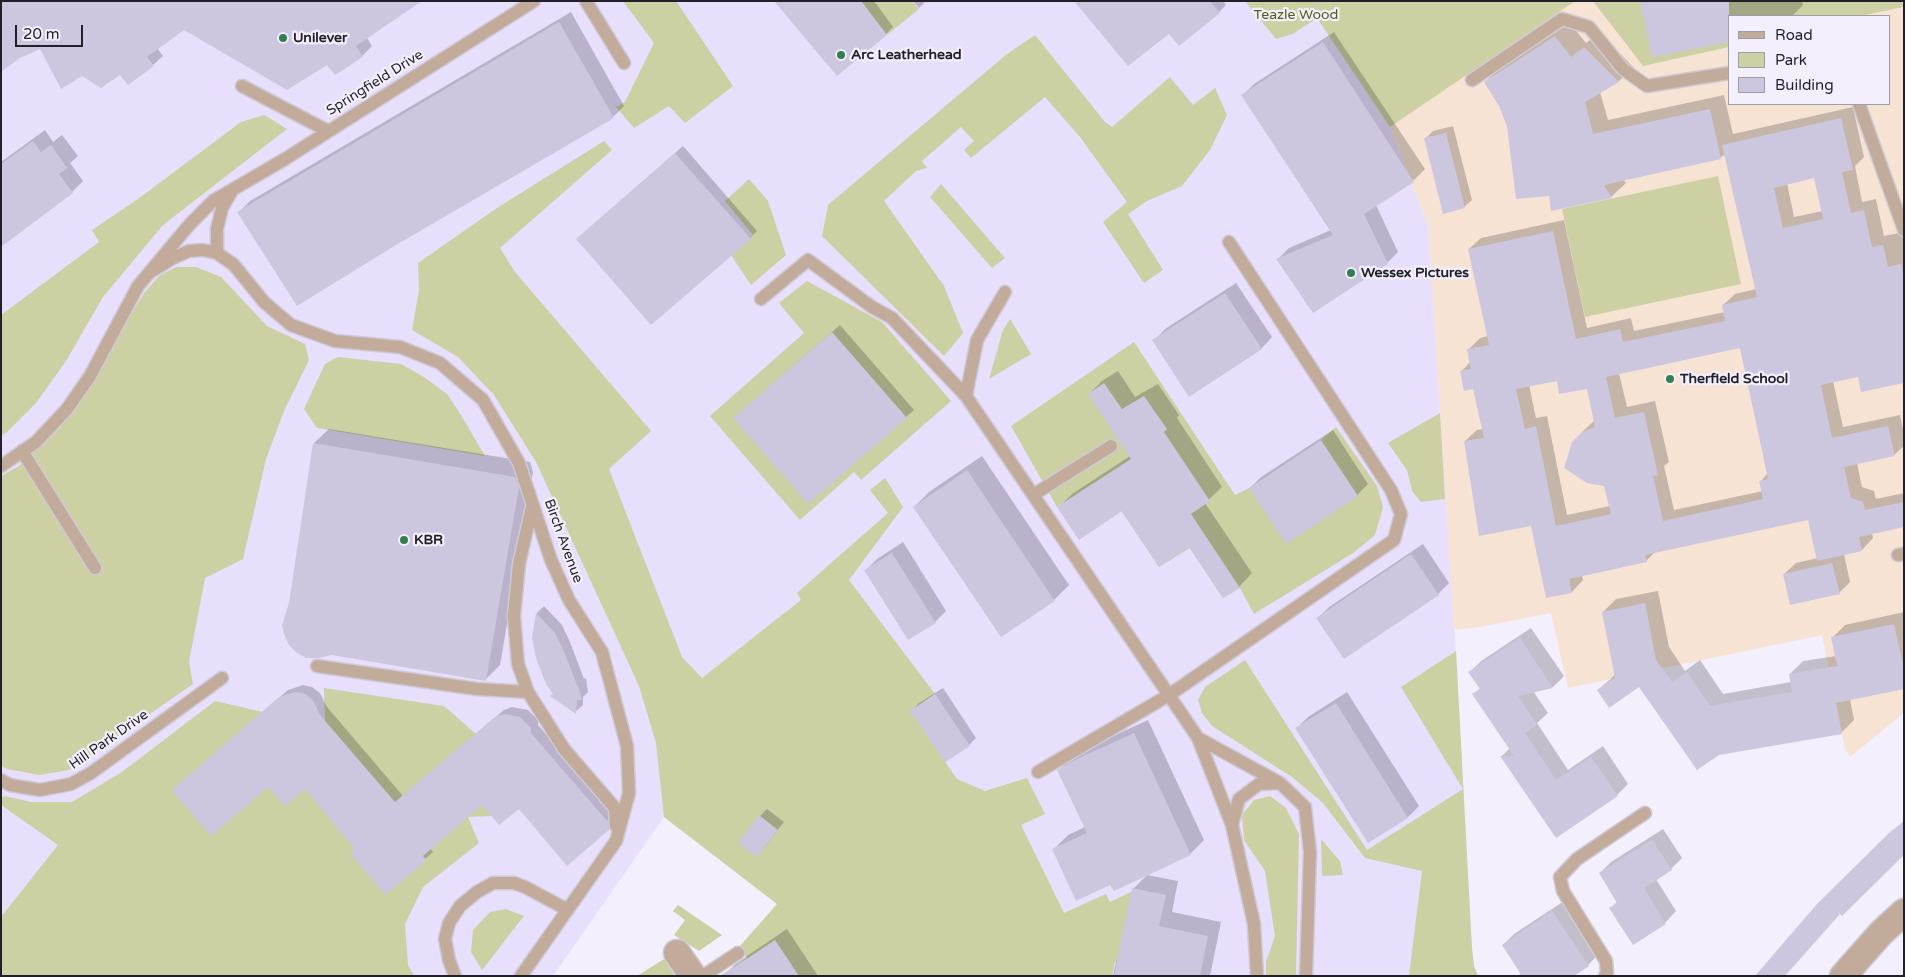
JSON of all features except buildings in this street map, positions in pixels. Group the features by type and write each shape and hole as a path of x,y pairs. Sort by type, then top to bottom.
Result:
{"street":[{"path":"1843,976 1881,933 1904,912"},
{"path":"677,953 693,976"}],"lane":[{"name":"Springfield Drive","path":"1,466 36,442 67,409 90,376 138,286 190,224 213,201 232,191 534,1"},
{"path":"586,1 624,63"},
{"path":"1472,80 1562,19 1589,27 1623,69 1647,86 1728,73"},
{"path":"242,86 328,131"},
{"path":"1859,105 1904,230"},
{"path":"217,253 217,229 222,208 232,191"},
{"path":"1038,772 1169,695 1394,540 1401,514 1391,490 1228,242"},
{"name":"Springfield Drive","path":"149,273 172,258 189,251 203,250 217,253"},
{"name":"Birch Avenue","path":"217,253 234,265 264,302 291,325 335,341 400,347 440,363 484,400 520,463 551,560 569,600 602,652 627,746 629,793 616,841 521,976"},
{"path":"761,299 808,260 872,308 892,318 966,396 1198,738 1232,825 1254,924 1257,976"},
{"path":"966,396 978,340 1005,292"},
{"path":"1033,495 1111,446"},
{"path":"22,451 94,568"},
{"path":"533,505 520,564 514,616 518,664 528,692 564,749 615,808 616,841"},
{"path":"317,666 477,689 528,692"},
{"name":"Hill Park Drive","path":"1,780 10,785 40,790 70,784 91,773 222,678"},
{"path":"1198,738 1280,783 1305,807 1310,852 1306,976"},
{"path":"1232,825 1239,799 1259,784 1280,783"},
{"path":"1605,976 1607,973 1606,961 1563,891 1560,877 1577,859 1645,812"},
{"path":"455,976 449,960 445,939 449,923 460,906 477,892 493,883 514,883 568,910"},
{"path":"704,976 738,953"}],"shaded area":[{"path":"1,1 1266,1 1293,34 1317,17 1390,127 1428,225 1456,651 1472,949 1474,966 1478,976 825,976 777,904 664,817 553,976 1,976"},
{"name":"Therfield School","path":"1307,1 1902,1 1904,15 1904,713 1850,757 1845,749 1822,635 1568,688 1551,613 1480,627 1454,630 1428,225 1390,127"}],"green space":[{"path":"623,1 676,1 733,86 685,123 669,106 634,128 616,107 625,102 654,43"},
{"path":"861,1 912,1 919,9 887,35"},
{"name":"Teazle Wood","path":"1245,1 1575,1 1390,127 1317,18 1293,34 1276,39"},
{"path":"1593,1 1902,1 1903,7 1866,15 1728,15 1728,47 1643,66"},
{"path":"1035,35 1105,122 1112,127 1170,77 1193,105 1215,88 1227,115 1210,150 1182,186 1147,201 1128,214 1163,270 1144,283 1103,222 1127,202 1080,137 1045,97 971,158 964,150 974,141 961,127 922,161 927,168 916,171 884,201 944,286 963,333 944,356 822,236 828,205 1007,54"},
{"path":"264,115 287,129 163,225 103,297 66,361 36,403 6,433 1,435 1,315 99,242 92,230 138,199 241,122"},
{"path":"604,141 612,150 500,248 515,272 651,431 609,469 682,657 702,678 801,600 797,593 888,513 870,490 885,478 903,507 849,580 935,694 910,711 957,779 985,791 1027,778 1045,814 1021,825 1064,913 1106,894 1110,902 1137,889 1134,909 1138,966 1115,962 1112,976 720,976 747,958 739,947 777,904 664,817 656,743 639,686 536,462 494,395 458,357 412,330 419,290 418,263 497,208"},
{"path":"1718,176 1741,284 1585,317 1562,209"},
{"path":"749,179 768,201 786,255 751,285 731,255 753,235 725,201"},
{"path":"941,184 1005,258 992,268 930,197"},
{"path":"176,267 196,267 221,277 267,326 305,344 309,360 284,411 266,459 243,559 205,578 189,662 193,684 69,770 39,775 7,769 1,766 1,476 19,466 58,430 77,404 144,293 159,276"},
{"path":"807,281 882,322 951,401 861,480 854,472 800,520 710,416 804,333 779,303"},
{"path":"1010,319 1031,354 989,379 1003,330"},
{"path":"1134,342 1235,495 1249,488 1321,440 1336,427 1377,486 1383,507 1375,535 1353,553 1254,614 1240,588 1223,598 1190,548 1159,567 1100,479 1057,507 1011,426"},
{"path":"338,357 401,364 424,377 447,394 485,456 317,428 304,409 325,364"},
{"path":"1440,413 1445,499 1421,502 1412,491 1407,470 1388,443"},
{"path":"1456,651 1472,949 1474,966 1478,976 1409,976 1422,871 1365,858 1323,803 1292,777 1212,726 1202,713 1198,700 1205,687 1245,660 1367,850 1463,789 1401,687"},
{"path":"324,688 444,706 476,734 492,816 468,817 479,843 423,887 405,924 408,965 414,976 1,976 1,917 58,845 1,805 1,798 5,796 31,802 72,802 122,772 215,701 263,712 325,721"},
{"path":"1270,796 1286,808 1299,834 1296,976 1266,976 1266,962 1275,936 1265,871 1244,840 1242,815 1254,800"},
{"path":"1321,839 1340,861 1343,875 1322,876"},
{"path":"678,905 722,935 699,951 674,935 685,920 673,911"},
{"path":"506,909 524,916 482,970 471,952 473,930 490,912"},
{"path":"664,959 675,976 637,976"}],"place":[{"name":"Unilever","path":"283,38"},
{"name":"Arc Leatherhead","path":"841,55"},
{"name":"Wessex Pictures","path":"1351,273"},
{"name":"Therfield School","path":"1670,379"},
{"name":"KBR","path":"404,540"}]}
